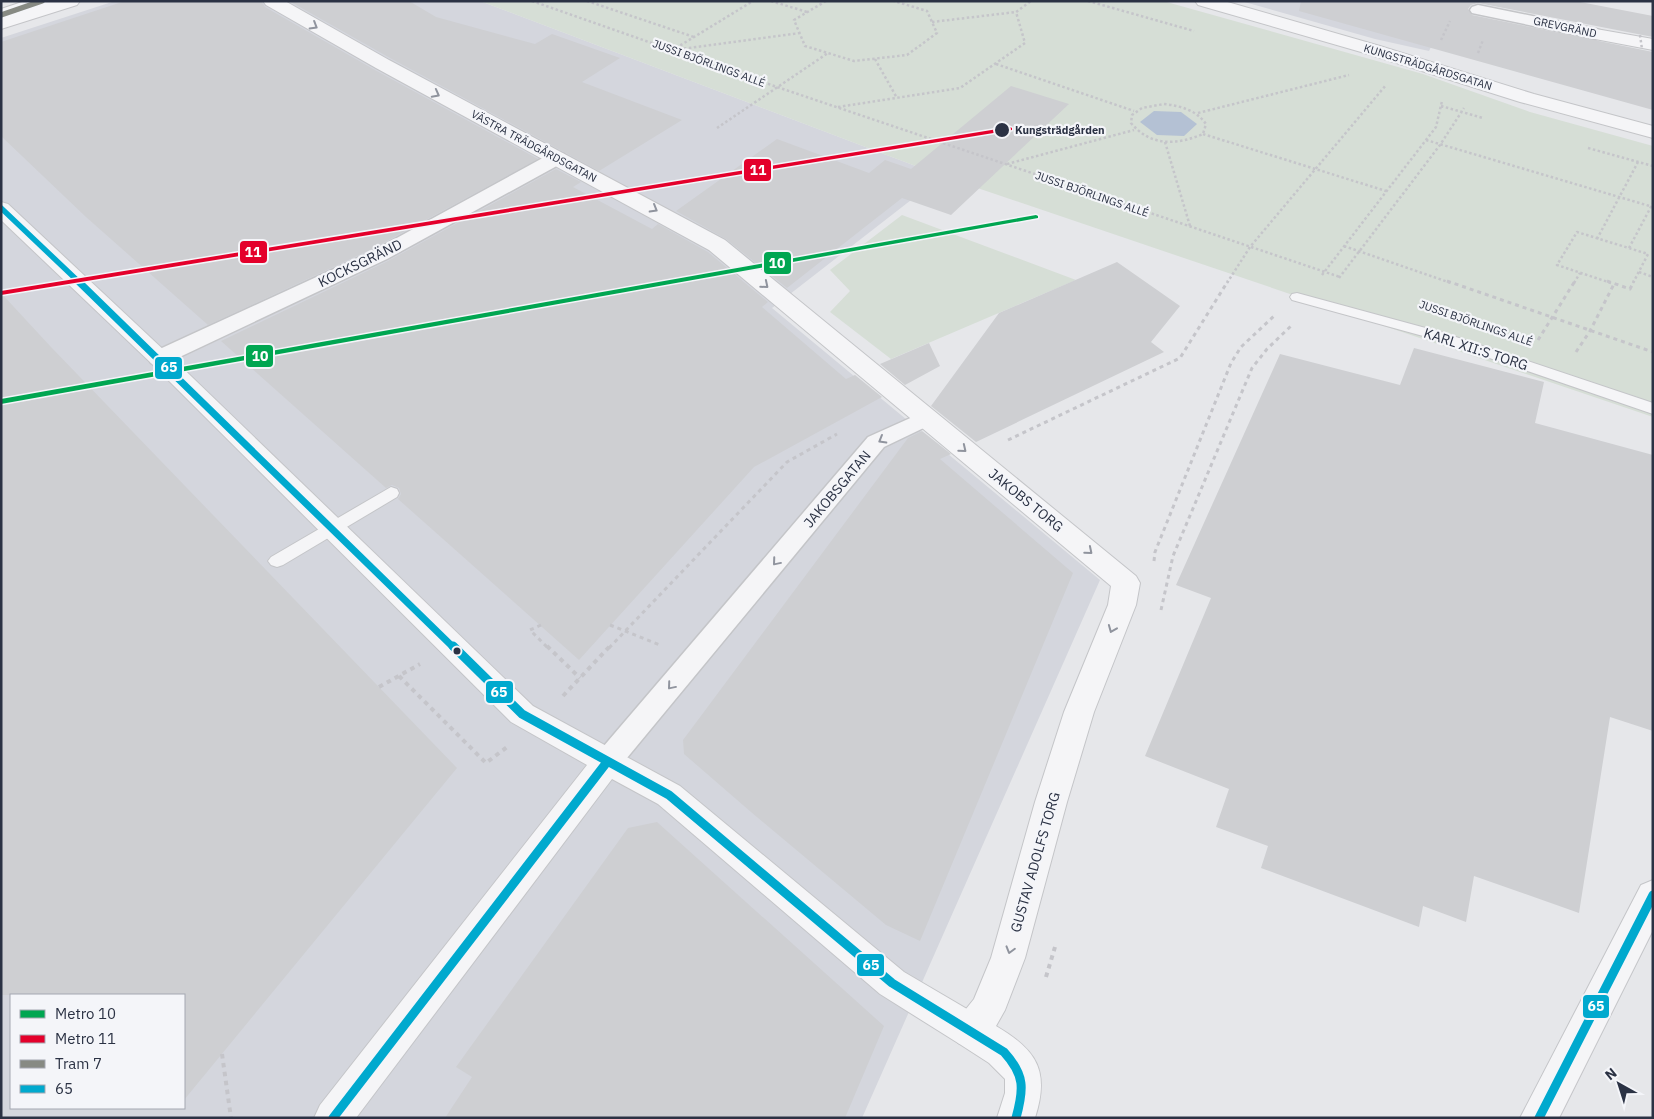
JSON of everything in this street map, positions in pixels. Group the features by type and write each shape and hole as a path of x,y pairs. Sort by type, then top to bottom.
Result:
{"street":[{"path":"1,8 23,1"},
{"path":"1,15 43,1"},
{"path":"1,24 71,1"},
{"name":"VÄSTRA TRÄDGÅRDSGATAN","path":"272,1 359,52 641,202 717,245 926,418"},
{"name":"KUNGSTRÄDGÅRDSGATAN","path":"1204,1 1374,50 1527,98 1653,132"},
{"name":"GREVGRÄND","path":"1478,10 1645,43"},
{"name":"KOCKSGRÄND","path":"159,358 380,255 557,158"},
{"path":"1,208 159,358 522,714 607,762 650,782 669,794 892,984 1004,1052 1015,1062 1023,1079 1022,1102 1016,1118"},
{"name":"JAKOBS TORG","path":"926,418 1126,583"},
{"name":"JAKOBSGATAN","path":"333,1118 607,762 876,442 926,418"},
{"name":"GUSTAV ADOLFS TORG","path":"971,1031 987,1010 1008,958 1073,730 1122,605 1126,583"},
{"path":"1539,1118 1653,895"}],"lane":[{"name":"KARL XII:S TORG","path":"1297,296 1439,336 1653,409"},
{"path":"277,560 391,492"}],"path":[{"name":"JUSSI BJÖRLINGS ALLÉ","path":"532,1 777,87 1348,280"},
{"path":"587,1 694,38"},
{"path":"674,50 753,1"},
{"path":"771,1 807,12"},
{"path":"826,1 794,20 804,46 854,61 907,55 937,33 927,11 894,1"},
{"path":"903,4 906,1"},
{"path":"932,22 1016,12 1031,1"},
{"path":"837,107 960,88 1025,43 1016,12"},
{"path":"1439,44 1450,18"},
{"path":"674,50 800,33"},
{"path":"717,128 828,53"},
{"path":"875,59 897,98"},
{"path":"995,64 1134,112"},
{"path":"1197,113 1350,75"},
{"path":"1160,614 1167,596 1168,578 1174,556 1252,368 1267,349 1339,277 1440,145 1469,101"},
{"path":"1203,134 1206,124 1197,113 1182,107 1164,104 1142,107 1134,112 1131,117 1134,130 1142,135 1165,142 1188,141 1203,134 1386,191"},
{"path":"1297,296 1325,272 1436,126 1441,106"},
{"path":"1006,164 1134,130"},
{"path":"1425,140 1652,207"},
{"path":"1165,142 1190,227"},
{"path":"1597,239 1638,162"},
{"path":"1629,248 1653,203"},
{"path":"1577,232 1629,248 1648,254 1630,289 1557,266 1577,232"},
{"path":"1344,246 1653,352"},
{"path":"1639,272 1653,277"},
{"path":"1535,343 1580,273"},
{"path":"1573,357 1590,331 1614,284"},
{"path":"541,625 530,630 580,678"},
{"path":"610,625 694,659"},
{"path":"379,687 451,646"},
{"path":"222,1054 231,1118"}],"shaded area":[{"path":"115,1 480,1 942,176 772,308 1100,580 862,1118 1,1118 1,38"},
{"name":"Kungsträdgården","path":"480,1 1163,1 1423,74 1530,112 1653,146 1653,417 942,176"},
{"path":"1241,1 1454,1 1429,51 1375,39"},
{"path":"902,215 1076,280 891,359 830,312 850,291 830,270"}],"water":[{"path":"1154,111 1181,112 1197,124 1184,136 1157,135 1140,122"}],"building":[{"path":"125,1 261,1 265,7 375,70 538,159 372,249 208,325 86,217 1,136 1,42"},
{"path":"289,1 409,1 436,17 535,44 552,34 620,58 582,82 682,120 599,171"},
{"path":"1301,1 1575,1 1653,16 1653,37 1478,3 1471,5 1468,9 1472,15 1653,52 1653,110 1299,11"},
{"path":"1011,86 1069,104 951,215 902,198 787,288 726,239 676,211 777,139 869,173 885,160 911,169"},
{"path":"556,169 581,182 573,187 652,229 658,224 708,252 768,302 762,307 846,379 855,375 882,397 754,467 579,660 398,499 401,494 399,488 392,485 386,488 221,341 388,261"},
{"path":"1117,262 1180,306 1151,342 1164,352 976,442 931,406 999,313"},
{"path":"1,293 457,768 185,1099 185,994 1,995"},
{"path":"929,343 940,366 905,385 880,364"},
{"path":"1414,348 1544,382 1535,423 1653,455 1653,731 1610,717 1579,913 1474,876 1466,922 1423,906 1419,927 1261,868 1268,846 1216,827 1229,789 1145,756 1211,598 1176,585 1280,354 1400,385"},
{"path":"922,431 951,454 940,459 1073,573 920,941 886,925 751,812 684,754 683,740 908,438"},
{"path":"657,822 884,1026 845,1118 445,1118 472,1077 456,1067 628,828"}],"metro line":[{"name":"11","path":"1,293 1010,129"},
{"name":"10","path":"1,402 1036,217"}],"tram line":[{"name":"7","path":"1,15 42,1"}],"transit line":[{"name":"65","path":"1,208 159,358 522,714 669,795 892,983 1004,1052 1016,1068 1022,1082 1021,1098 1016,1118"},
{"name":"65","path":"333,1118 607,762"},
{"name":"65","path":"1539,1118 1653,895"}],"place":[{"name":"Kungsträdgården","path":"1002,130"}]}
